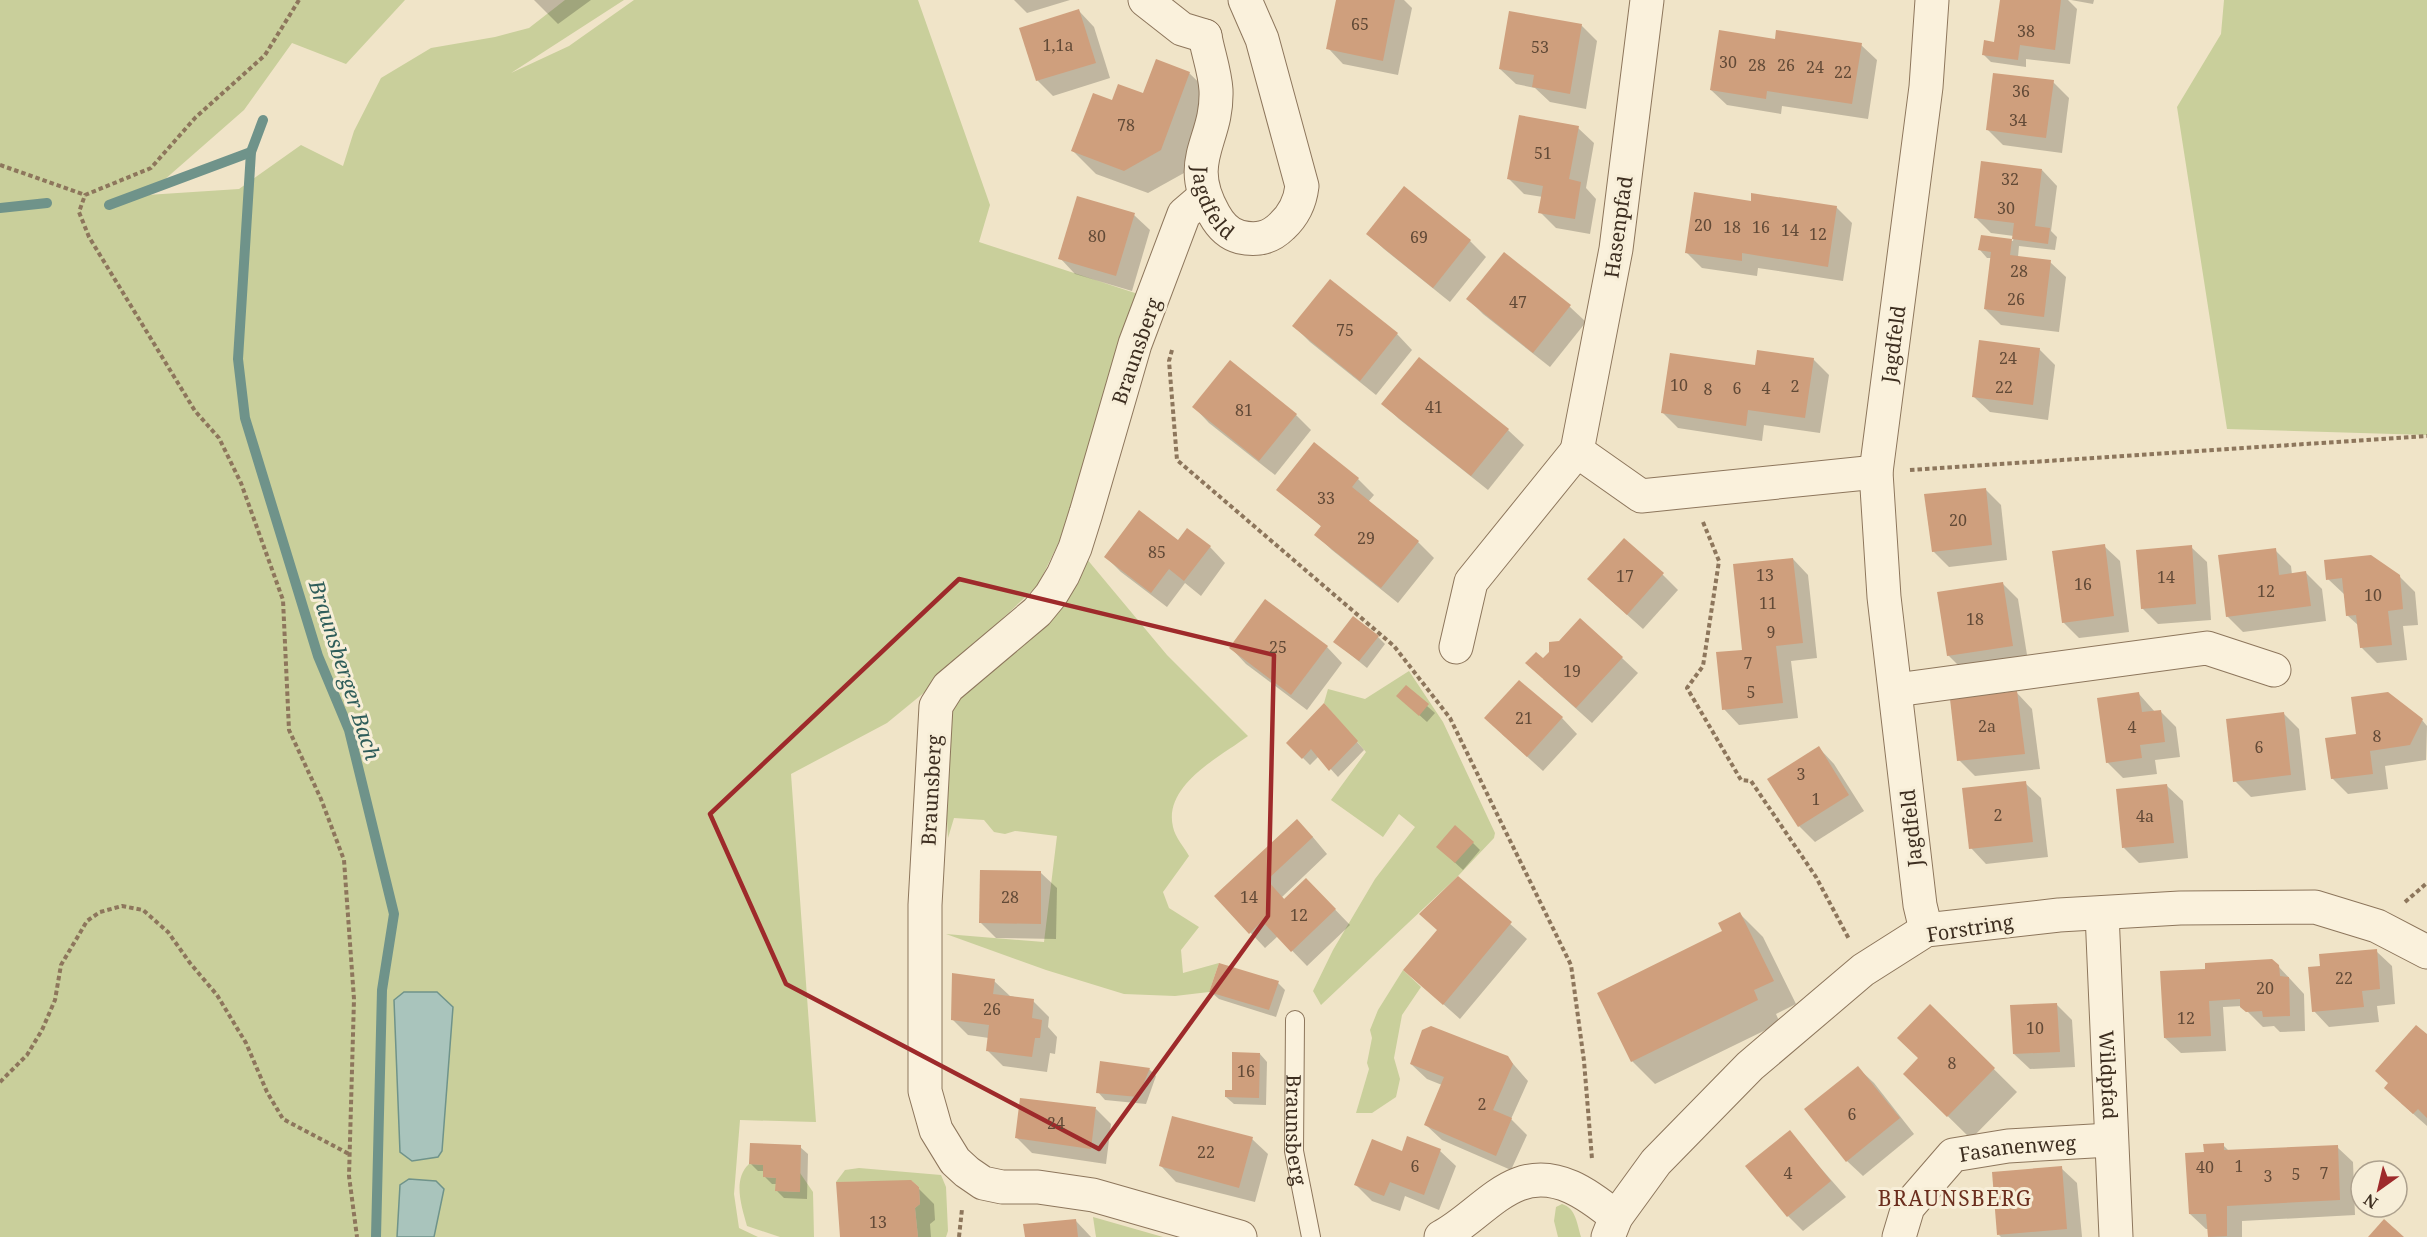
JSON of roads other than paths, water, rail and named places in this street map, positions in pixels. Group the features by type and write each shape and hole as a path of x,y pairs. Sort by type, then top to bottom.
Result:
{"street":[{"path":"1145,0 1182,29 1205,36"},
{"name":"Jagdfeld","path":"1244,0 1262,39 1302,186 1295,212 1276,232 1263,238 1250,239 1234,235 1223,228 1205,196 1200,181 1199,164 1211,126 1216,88 1205,36 1229,20 1244,0"},
{"name":"Hasenpfad","path":"1456,647 1472,582 1577,451 1617,249 1647,0"},
{"name":"Jagdfeld","path":"1926,930 1920,905 1884,597 1876,472 1926,87 1932,0"},
{"name":"Braunsberg","path":"1205,196 1184,214 1135,344 1083,522 1063,575 1037,612 948,687 936,706 925,905 925,1091 936,1130 955,1161 983,1183 1002,1187 1038,1187 1094,1195 1240,1237"},
{"path":"1577,451 1641,496 1876,472"},
{"path":"1896,690 2207,648 2274,670"},
{"name":"Forstring","path":"1612,1227 1656,1162 1750,1066 1863,970 1926,930 2059,915 2180,908 2315,907 2377,926 2427,952"},
{"name":"Wildpfad","path":"2102,913 2110,1140 2116,1237"},
{"name":"Fasanenweg","path":"1899,1237 1908,1207 1953,1155 2008,1146 2110,1140"},
{"path":"1442,1237 1519,1184 1538,1180 1554,1181 1590,1196 1612,1227"}],"lane":[{"name":"Braunsberg","path":"1296,1020 1294,1151 1311,1237"}],"water":[{"path":"404,992 437,992 453,1007 442,1151 438,1157 412,1161 400,1152 394,1000"},
{"path":"409,1179 436,1181 444,1189 434,1237 397,1237 400,1185"}],"waterway":[{"name":"Braunsberger Bach","path":"263,120 251,152 238,359 245,418 318,656 349,730 394,914 382,990 376,1237"},
{"path":"109,205 251,152"},
{"path":"0,208 47,203"}],"district":[{"name":"BRAUNSBERG","path":"1955,1198"}]}
